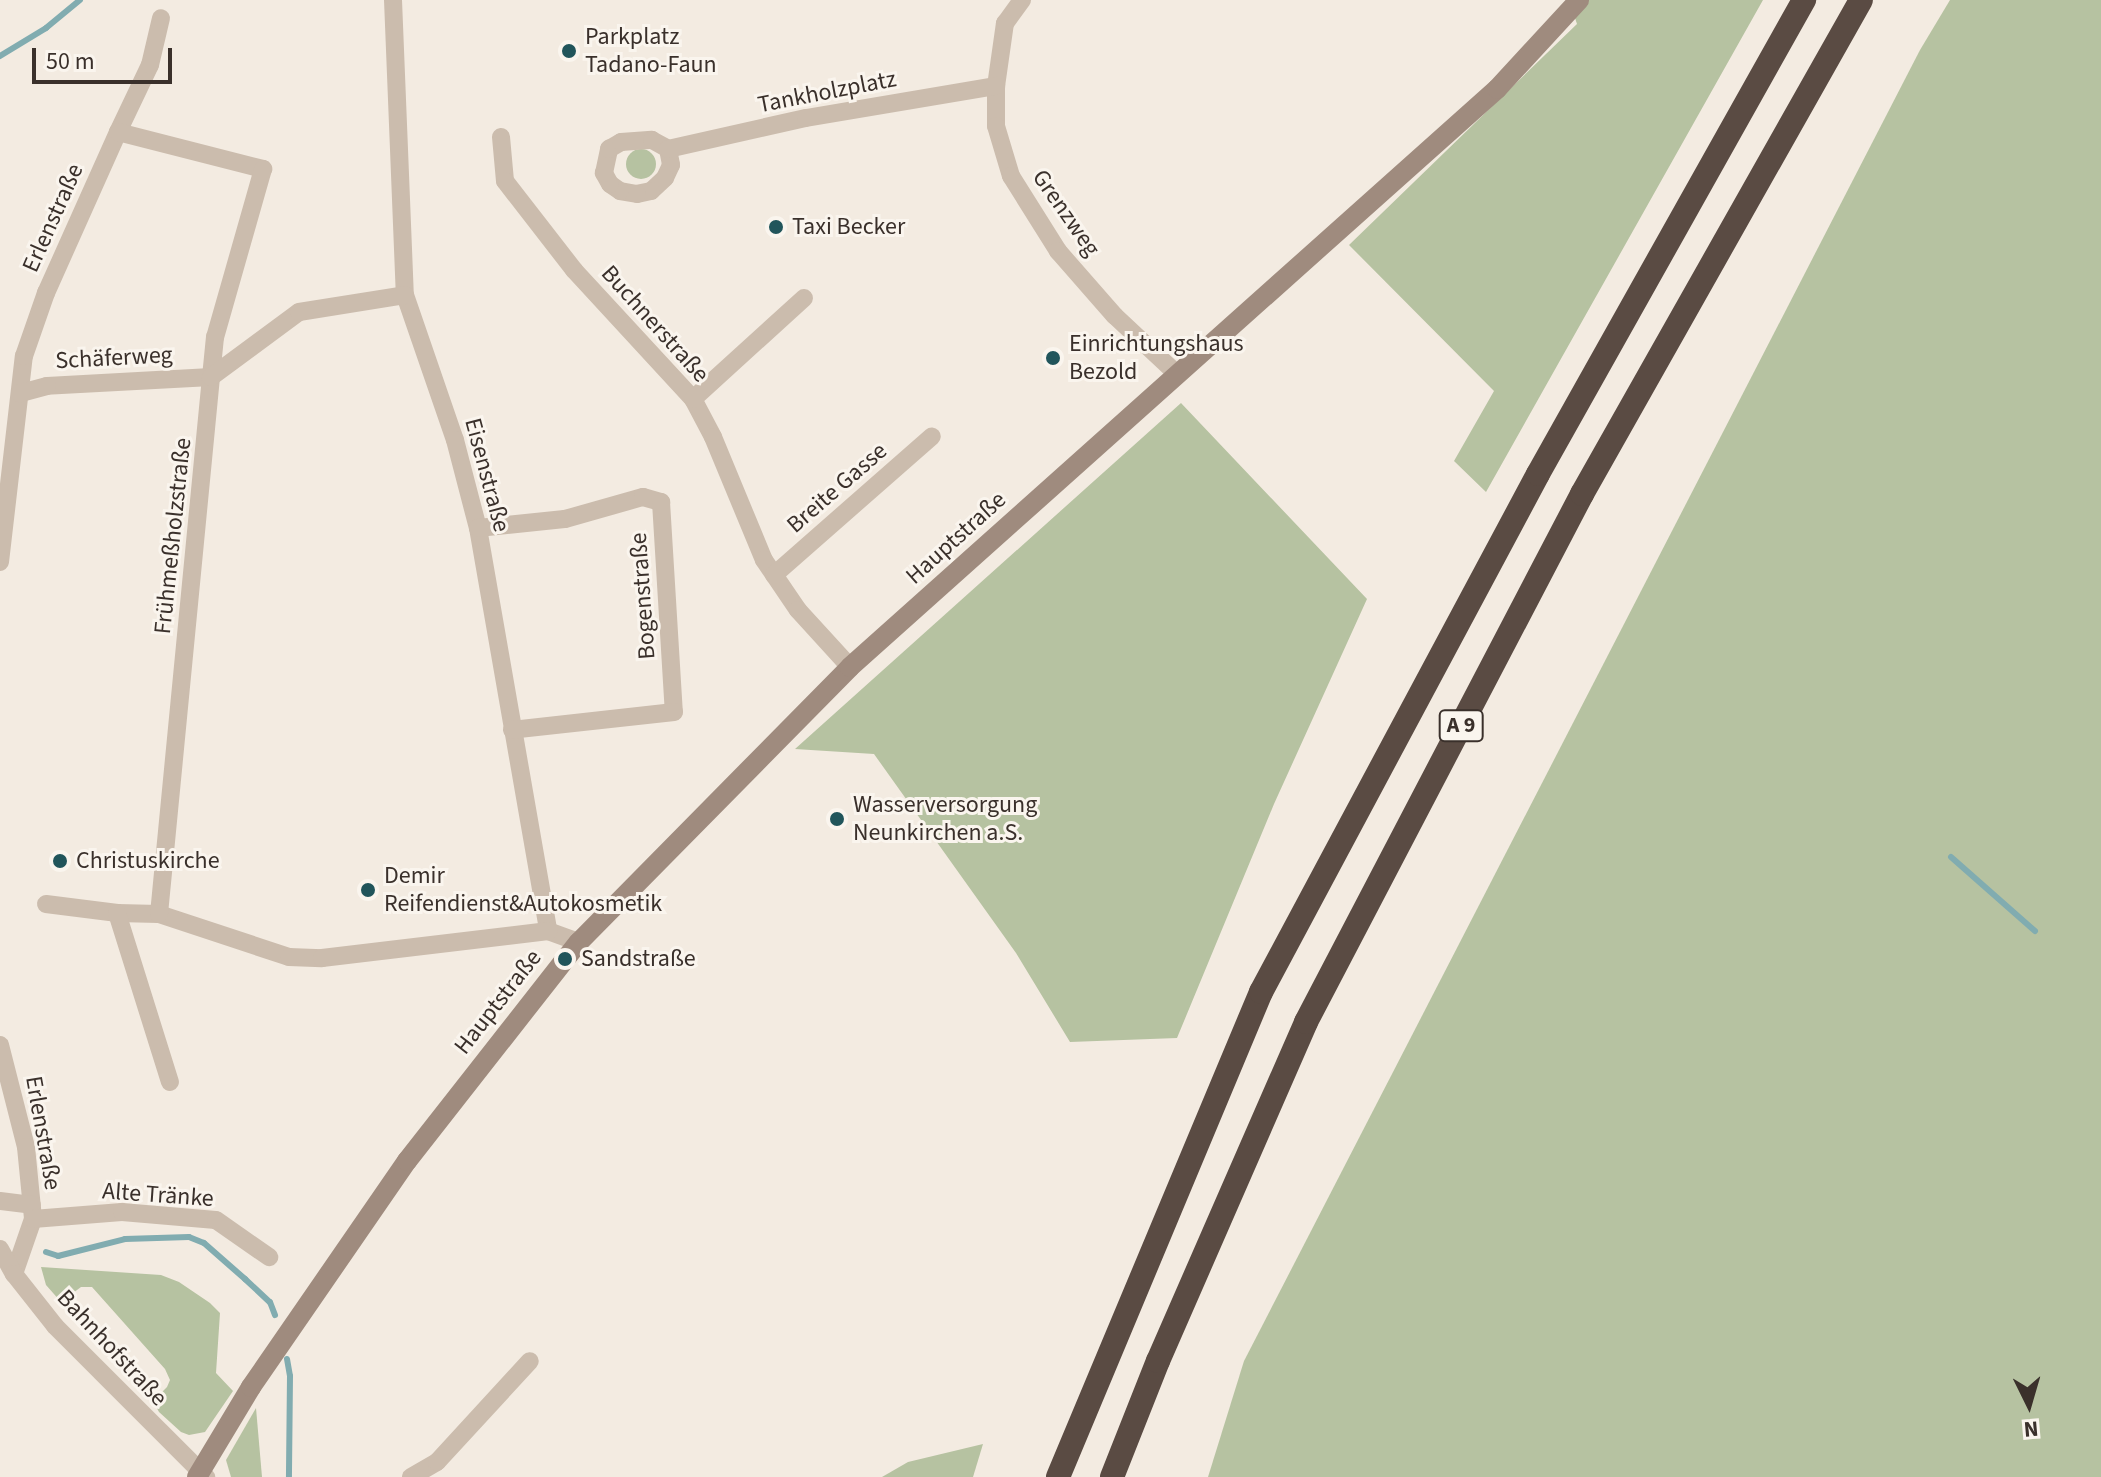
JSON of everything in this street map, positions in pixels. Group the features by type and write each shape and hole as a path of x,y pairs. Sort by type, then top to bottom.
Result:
{"highway":[{"name":"A 9","path":"1058,1477 1261,992 1538,474 1804,0"},
{"name":"A 9","path":"1112,1477 1158,1361 1306,1022 1582,494 1861,0"}],"main road":[{"name":"Hauptstraße","path":"201,1475 288,1331 407,1161 579,942 850,667 1497,89 1579,0"}],"street":[{"name":"Eisenstraße","path":"393,0 405,295 455,440 478,528 548,931"},
{"name":"Grenzweg","path":"1022,0 1005,23 996,86 996,126 1001,152 1032,214 1058,251 1115,316 1178,375"},
{"name":"Erlenstraße","path":"0,562 24,356 46,293 150,65 161,18"},
{"name":"Tankholzplatz","path":"668,149 806,118 996,86"},
{"path":"118,132 263,169 215,337 211,377"},
{"name":"Buchnerstraße","path":"501,137 505,181 574,270 693,399 713,437 764,560 798,610 850,667"},
{"path":"211,377 299,312 405,295"},
{"path":"693,399 804,298"},
{"name":"Schäferweg","path":"20,393 47,386 211,377"},
{"name":"Frühmeßholzstraße","path":"159,914 211,377"},
{"name":"Breite Gasse","path":"774,575 932,436"},
{"name":"Bogenstraße","path":"478,528 565,519 643,497 661,502 674,712 512,730"},
{"path":"46,904 117,913 159,914 289,957 322,958 548,931 579,942"},
{"path":"117,913 170,1082"},
{"name":"Erlenstraße","path":"0,1045 26,1147 32,1212 14,1274"},
{"name":"Alte Tränke","path":"0,1201 32,1212 122,1212 216,1220 269,1257"},
{"name":"Bahnhofstraße","path":"0,1249 14,1274 55,1326 201,1475"},
{"path":"411,1477 437,1462 530,1361"}],"green space":[{"path":"1569,0 1763,0 1486,492 1454,461 1494,391 1349,245 1577,24"},
{"path":"1950,0 2101,0 2101,1477 1208,1477 1244,1361 1920,50"},
{"path":"641,149 647,150 655,158 655,170 647,178 641,179 635,178 627,170 626,164 627,158 635,150"},
{"path":"1181,403 1367,599 1274,804 1177,1038 1070,1042 1016,953 874,754 795,749"},
{"path":"41,1267 161,1275 179,1282 220,1313 216,1373 233,1391 205,1432 189,1435 181,1432 159,1412 153,1401 170,1380 165,1369 92,1287 81,1287 61,1302 46,1285"},
{"path":"256,1408 262,1477 231,1477 226,1460"},
{"path":"983,1444 973,1477 882,1477 908,1462"}],"waterway":[{"path":"0,56 46,28 80,0"},
{"path":"1951,857 2035,931"},
{"path":"46,1252 58,1256 125,1239 189,1237 204,1243 245,1279 270,1302 275,1315"},
{"path":"287,1359 290,1376 289,1477"}],"place":[{"name":"Parkplatz Tadano-Faun","path":"569,51"},
{"name":"Taxi Becker","path":"776,227"},
{"name":"Einrichtungshaus Bezold","path":"1053,358"},
{"name":"Wasserversorgung Neunkirchen a.S.","path":"837,819"},
{"name":"Christuskirche","path":"60,861"},
{"name":"Demir Reifendienst&Autokosmetik","path":"368,890"},
{"name":"Sandstraße","path":"565,959"}]}
